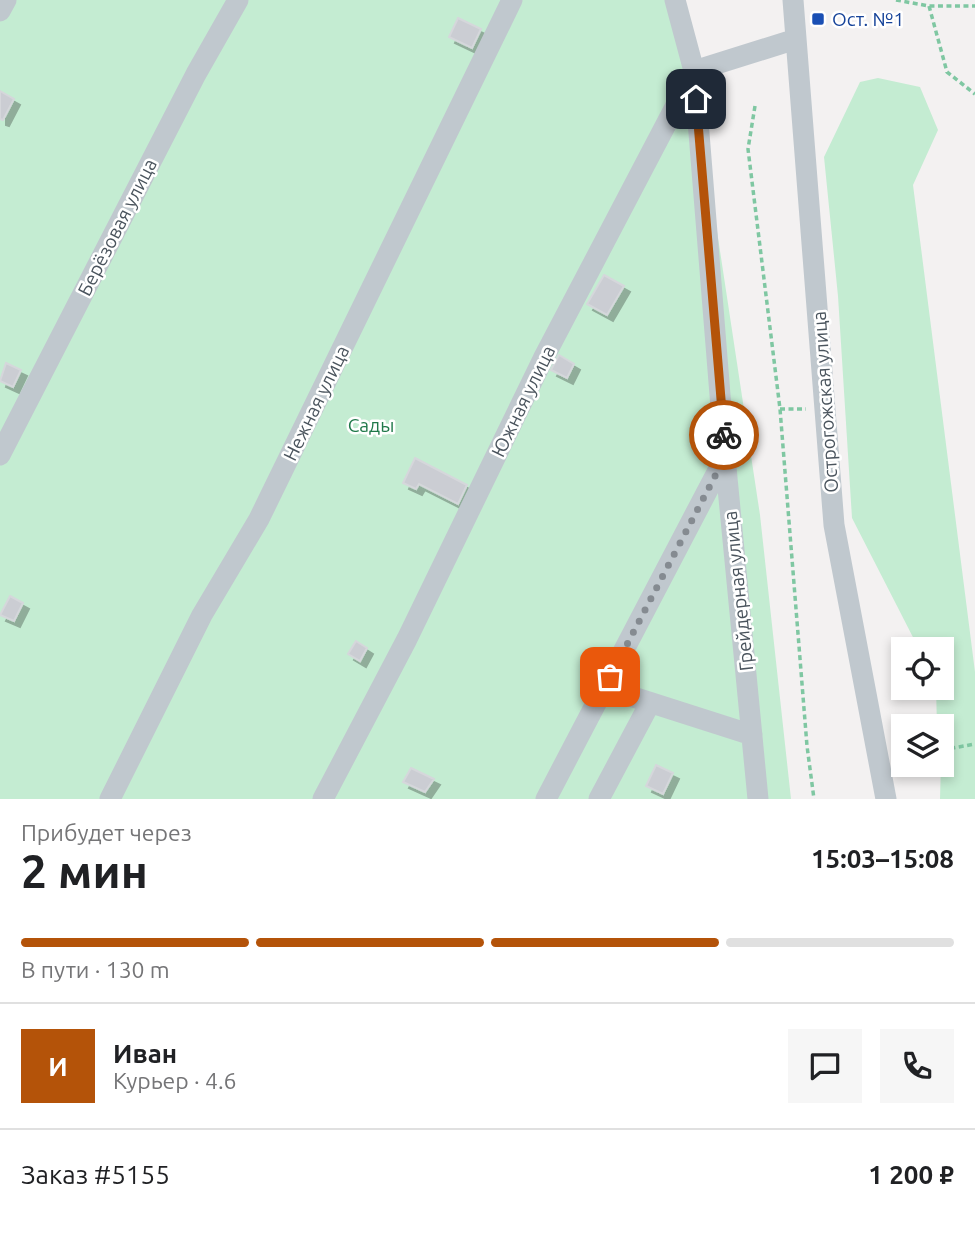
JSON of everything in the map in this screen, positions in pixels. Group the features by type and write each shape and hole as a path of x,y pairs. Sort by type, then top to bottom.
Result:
{"street":[{"path":"0,11 6,0"},
{"name":"Берёзовая улица","path":"0,455 196,74 237,0"},
{"name":"Нежная улица","path":"110,799 202,615 259,519 512,0"},
{"path":"675,0 694,71 796,39"},
{"name":"Острогожская улица","path":"793,0 834,525 886,799"},
{"name":"Грейдерная улица","path":"694,71 725,457 758,799"},
{"name":"Южная улица","path":"323,799 407,639 550,347 694,71"},
{"path":"546,799 725,457"},
{"path":"605,688 752,735"},
{"path":"599,799 650,703"}],"path":[{"path":"896,0 929,6 975,6"},
{"path":"929,6 947,72 975,94"},
{"path":"755,106 748,149 780,409 807,746 814,799"},
{"path":"780,409 825,408"},
{"path":"954,748 975,744"}],"green space":[{"name":"Сады","path":"0,0 682,0 760,515 791,799 0,799"},
{"path":"878,78 920,87 938,130 913,185 975,672 975,799 940,799 941,777 954,777 954,714 937,714 936,700 954,700 954,637 913,637 852,518 838,296 824,157 860,82"}],"building":[{"path":"458,18 481,29 472,48 449,37"},
{"path":"0,91 14,99 3,120 0,119"},
{"path":"604,275 624,286 607,315 587,304"},
{"path":"559,355 574,364 567,378 551,370"},
{"path":"6,363 21,370 13,387 0,381"},
{"path":"415,458 467,485 458,504 419,484 416,489 403,483"},
{"path":"10,596 23,603 14,621 0,615"},
{"path":"356,641 367,648 360,661 348,654"},
{"path":"656,765 673,773 663,794 646,786"},
{"path":"411,768 434,779 425,792 403,782"}],"way so far":[{"path":"610,677 725,457 724,435"}],"place":[{"name":"Ост. №1","path":"818,19"}],"route":[{"path":"696,99 724,435"}]}
